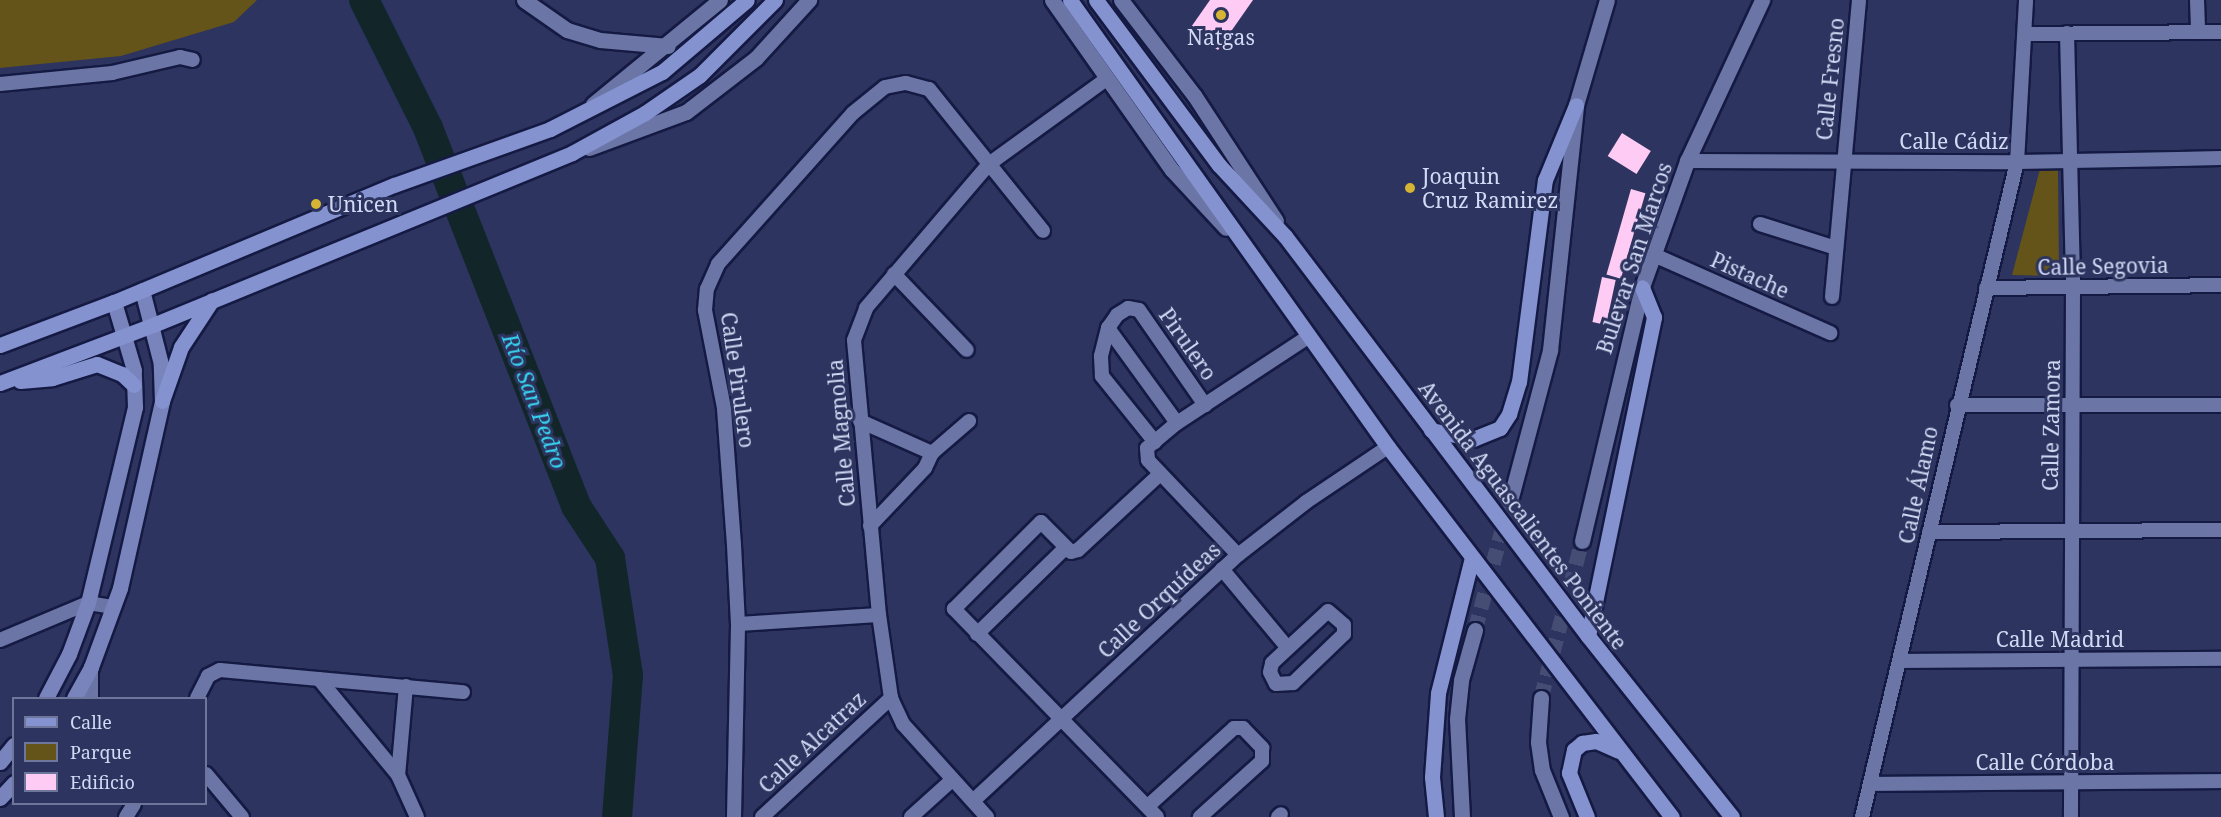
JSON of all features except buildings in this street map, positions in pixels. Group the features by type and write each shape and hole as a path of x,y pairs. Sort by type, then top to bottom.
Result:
{"main road":[{"path":"0,345 114,302 394,185 505,146 581,113 662,72 747,0"},
{"path":"1,382 153,325 405,219 525,174 572,153 645,113 700,75 776,0"},
{"path":"1070,0 1388,447 1672,817"},
{"name":"Avenida Aguascalientes Poniente","path":"1096,0 1219,165 1285,236 1588,636 1732,817"},
{"path":"1431,430 1473,440 1500,428 1509,414 1519,382 1545,180 1576,105"},
{"path":"1588,636 1653,317 1642,287"},
{"path":"142,290 153,325 162,401"},
{"path":"75,697 92,667 114,607 149,472 162,401 181,347 213,299"},
{"path":"47,697 69,654 88,603 133,418 134,385 125,336 114,302"},
{"path":"1,382 52,378 97,364 122,374 134,385"},
{"path":"1436,817 1432,777 1438,693 1472,558"},
{"path":"1587,817 1569,773 1574,750 1582,743 1596,741 1622,753"},
{"path":"0,762 12,747"},
{"path":"0,798 12,785"}],"street":[{"path":"524,0 567,30 589,37 668,46"},
{"path":"581,113 668,46 720,0"},
{"path":"572,153 644,130 686,112 756,58 809,0"},
{"path":"1052,0 1105,80 1172,170 1246,249"},
{"name":"Avenida Aguascalientes Poniente","path":"1120,0 1221,134 1285,236"},
{"path":"1511,497 1550,350 1576,105 1607,0"},
{"name":"Bulevar San Marcos","path":"1582,541 1642,287 1687,161 1762,0"},
{"name":"Calle Fresno","path":"1832,297 1842,161 1859,0"},
{"name":"Calle Álamo","path":"1862,817 1900,661 1957,405 2017,162 2026,34 2026,0"},
{"path":"2197,0 2198,32"},
{"path":"2026,34 2221,32"},
{"name":"Calle Zamora","path":"2067,33 2068,162 2073,287 2071,817"},
{"path":"0,84 112,73 180,57 193,60"},
{"name":"Calle Magnolia","path":"987,817 903,724 891,698 879,615 854,340 866,308 989,164 1105,80"},
{"name":"Calle Pirulero","path":"734,817 738,624 724,408 705,310 707,289 718,264 853,113 885,87 906,83 929,89 1044,231"},
{"name":"Calle Cádiz","path":"1687,161 2068,162 2221,158"},
{"path":"1760,224 1836,248"},
{"name":"Pistache","path":"1654,255 1830,333"},
{"path":"894,274 967,350"},
{"name":"Calle Segovia","path":"1986,288 2221,285"},
{"name":"Pirulero","path":"1108,328 1128,308 1139,310 1205,405"},
{"path":"1108,328 1177,423"},
{"path":"1108,328 1101,356 1102,376 1155,442 1145,454 1160,474 1238,555"},
{"name":"Pirulero","path":"1155,442 1177,423 1308,337"},
{"path":"1957,405 2221,405"},
{"path":"860,421 932,453"},
{"path":"870,526 925,468 932,453 969,421"},
{"name":"Calle Orquídeas","path":"973,801 1238,555 1306,502 1388,447"},
{"path":"1160,474 1078,550 1071,552 1041,522 954,609 1152,812 1234,728 1243,728 1262,748 1262,761 1200,817"},
{"path":"1929,532 2221,530"},
{"path":"977,634 1066,547"},
{"path":"1222,569 1287,647"},
{"path":"0,640 88,603 114,607"},
{"path":"1328,611 1346,630 1286,686 1276,684 1270,672 1272,663 1287,647 1328,611"},
{"path":"738,624 879,615"},
{"path":"1462,817 1457,719 1461,680 1475,630"},
{"name":"Calle Madrid","path":"1900,661 2221,659"},
{"path":"91,697 92,667"},
{"path":"198,697 207,676 220,670 463,692"},
{"path":"319,679 398,775 417,817"},
{"path":"398,775 406,686"},
{"name":"Calle Alcatraz","path":"762,817 891,698"},
{"path":"1541,698 1538,742 1542,770 1561,817"},
{"path":"207,775 242,817"},
{"path":"911,817 952,780"},
{"name":"Calle Córdoba","path":"1870,784 2221,782"}],"green space":[{"path":"0,0 257,0 234,22 121,56 0,68"},
{"path":"2040,169 2058,169 2059,276 2012,275"}],"waterway":[{"name":"Río San Pedro","path":"364,0 428,128 576,506 610,558 628,675 617,817"}],"tunnel":[{"path":"1475,630 1511,497"},
{"path":"1541,698 1582,541"}],"place":[{"name":"Natgas","path":"1221,15"},
{"name":"Joaquin Cruz Ramirez","path":"1410,188"},
{"name":"Unicen","path":"316,204"}]}
